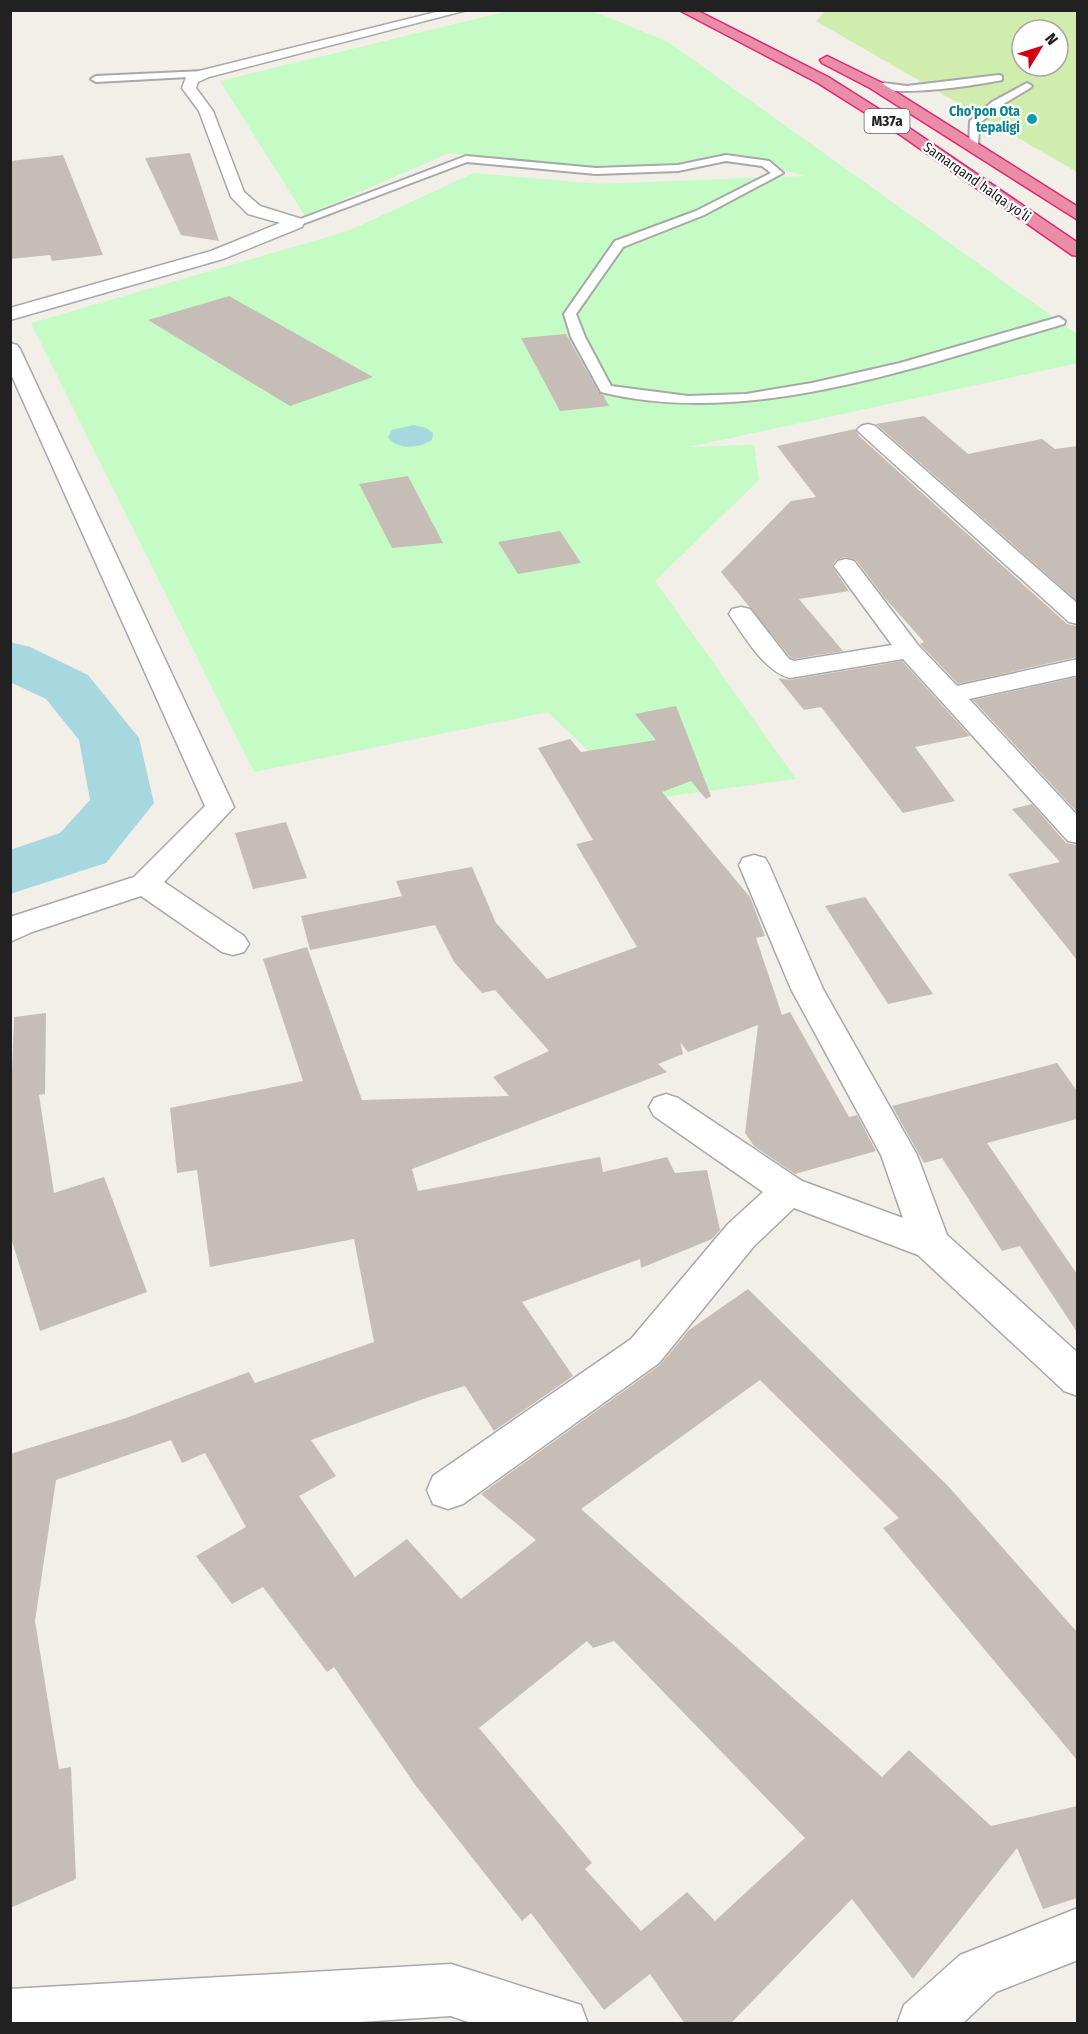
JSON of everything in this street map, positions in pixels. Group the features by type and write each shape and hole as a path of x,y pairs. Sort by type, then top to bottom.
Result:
{"highway":[{"name":"Samarqand halqa yoʻli","path":"685,10 823,80 907,133 1077,251"},
{"name":"Samarqand halqa yoʻli","path":"813,53 875,85 1077,215"},
{"path":"945,161 961,167 979,167 990,164 990,158"}],"street":[{"path":"296,223 254,210 237,194 206,111 189,88 191,80 204,74 460,10"},
{"path":"394,14 412,22"},
{"path":"10,314 217,255 296,223"},
{"path":"10,349 220,807 146,884 21,925 10,932"},
{"path":"868,430 1077,617"},
{"path":"846,566 909,650 1077,834"},
{"path":"741,614 780,664 790,670 909,650"},
{"path":"951,695 1077,667"},
{"path":"754,866 807,989 900,1155 931,1244"},
{"path":"146,884 232,944"},
{"path":"666,1107 789,1191 931,1244 1077,1379"},
{"path":"448,1490 645,1352 741,1235 789,1191"},
{"path":"923,2024 978,1973 1077,1934"},
{"path":"10,2016 451,1990 562,2024"}],"lane":[{"path":"96,79 127,82 204,74"},
{"path":"875,85 907,89 999,78"},
{"path":"973,146 974,123 996,104 1027,86"},
{"path":"296,223 466,159 596,171 678,168 726,158 765,163 778,173 700,213 619,244 570,315 578,338 606,389 687,400 746,398 812,387 938,357 1059,321"}],"green space":[{"path":"590,10 668,42 1077,334 1078,363 689,447 754,445 759,480 655,581 796,779 640,800 548,712 254,772 31,323 348,231 474,173 598,184 805,176 746,160 663,167 582,169 449,153 305,216 220,81 508,11"},
{"name":"Cho'pon Ota tepaligi","path":"826,10 1077,11 1077,172 816,21"}],"water":[{"path":"413,425 426,428 433,433 432,440 409,447 397,444 388,437 392,430"}],"building":[{"path":"190,153 219,241 181,235 145,158"},
{"path":"63,155 103,255 52,261 50,255 10,259 10,161"},
{"path":"229,296 373,377 290,406 148,320"},
{"path":"566,334 599,393 603,395 609,406 560,411 521,338"},
{"path":"924,416 968,454 1042,439 1055,449 1077,446 1077,601 876,424"},
{"path":"855,429 859,436 1067,624 1077,626 1077,657 958,684 920,644 924,642 884,597 856,560 845,557 836,560 832,566 849,591 799,599 843,651 794,659 790,657 721,572 791,501 816,497 777,446"},
{"path":"408,476 443,543 392,548 359,484"},
{"path":"560,531 581,563 518,574 498,542"},
{"path":"902,661 970,736 915,747 955,801 903,813 821,707 804,710 778,678 790,680"},
{"path":"1077,677 1077,812 973,700"},
{"path":"676,706 711,796 706,799 691,781 662,792 750,897 765,936 756,938 782,1015 790,1012 849,1117 857,1115 876,1151 795,1174 754,1146 745,1133 758,1025 688,1052 680,1042 683,1054 658,1064 667,1072 412,1169 418,1191 600,1157 603,1172 667,1157 675,1173 707,1170 720,1230 712,1239 641,1268 640,1259 522,1302 573,1376 494,1431 465,1386 429,1397 311,1440 336,1476 299,1496 355,1577 407,1539 461,1599 536,1540 481,1494 660,1365 689,1330 748,1289 948,1486 1077,1632 1077,1760 883,1528 899,1518 760,1380 581,1509 882,1777 909,1750 991,1826 1077,1806 1077,1898 1043,1909 1017,1848 913,1979 852,1899 730,2024 685,2024 650,1974 604,2010 531,1913 522,1921 416,1786 334,1667 327,1672 263,1587 232,1604 196,1556 246,1527 205,1453 182,1463 171,1440 56,1480 35,1621 59,1769 71,1767 76,1879 10,1908 10,1454 126,1418 249,1372 255,1383 374,1342 354,1239 210,1267 197,1170 177,1173 170,1108 303,1081 263,959 307,947 362,1100 509,1096 493,1077 549,1051 495,990 482,993 454,962 435,925 310,950 301,916 402,896 396,881 472,867 496,923 547,979 637,947 576,844 593,840 538,748 570,739 581,752 656,740 635,714","holes":["587,1641 593,1648 614,1641 805,1838 715,1921 687,1892 641,1931 585,1869 592,1863 479,1728"]},
{"path":"1032,804 1066,843 1077,845 1077,960 1008,874 1060,862 1012,809"},
{"path":"286,822 307,878 253,889 235,833"},
{"path":"865,897 933,994 888,1004 825,906"},
{"path":"46,1013 45,1094 39,1095 54,1193 104,1177 147,1292 40,1331 10,1235 10,1128 14,1017"},
{"path":"1057,1063 1077,1091 1077,1119 987,1143 1077,1274 1077,1332 1020,1246 1002,1251 942,1158 924,1163 892,1106"}],"waterway":[{"path":"10,659 67,687 109,738 122,803 83,848 10,873"}],"place":[{"name":"Cho'pon Ota tepaligi","path":"1032,119"}]}
